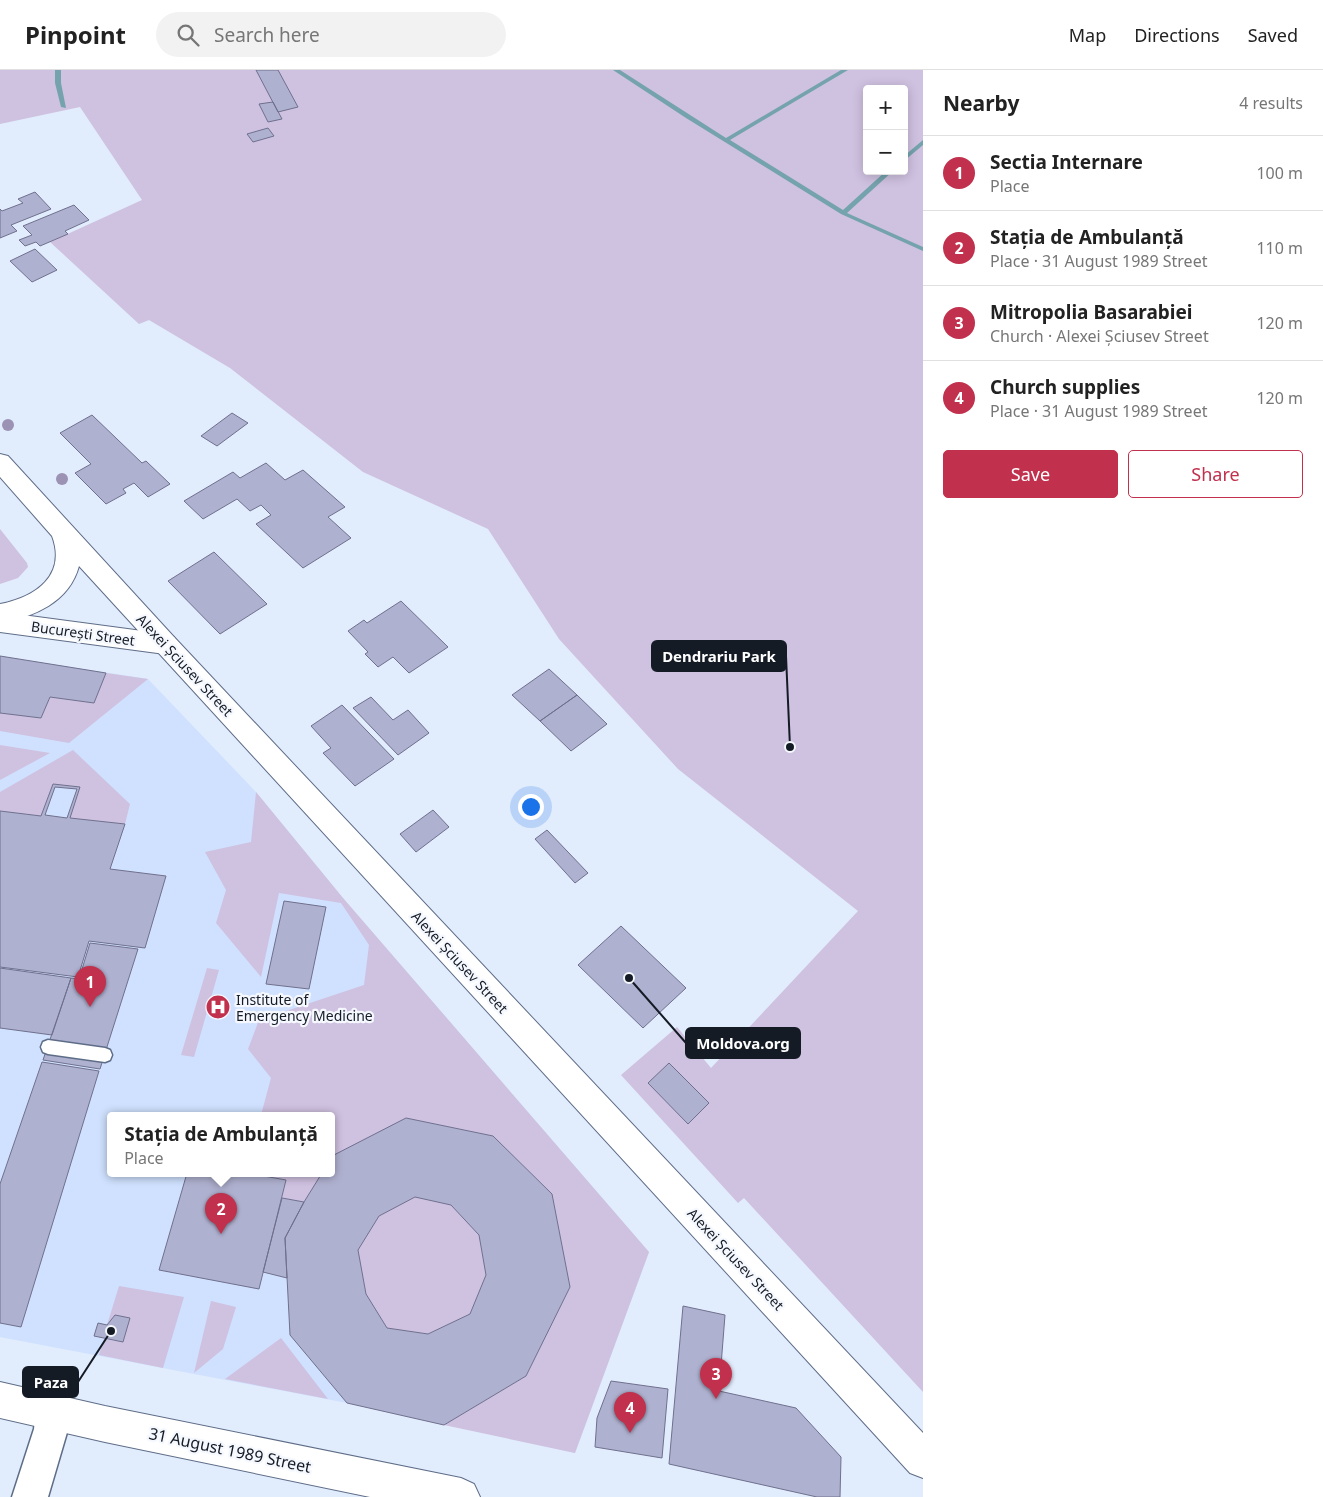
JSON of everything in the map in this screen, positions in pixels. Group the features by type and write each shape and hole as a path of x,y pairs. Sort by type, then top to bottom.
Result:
{"main road":[{"name":"Alexei Șciusev Street","path":"0,462 165,644 923,1460"},
{"path":"0,614 27,608 41,600 60,582 69,559 68,547 62,529"},
{"name":"București Street","path":"0,622 165,644"},
{"name":"31 August 1989 Street","path":"0,1400 104,1424 461,1497"}],"street":[{"path":"30,1497 51,1429 53,1412"}],"lane":[{"path":"48,1047 105,1055"}],"shaded area":[{"path":"0,70 923,70 923,1392 744,1198 738,1203 621,1075 677,1027 711,1068 858,911 678,769 559,639 488,529 363,472 230,368 149,320 139,324 50,242 142,200 80,107 0,124"},
{"path":"0,529 27,563 28,567 18,578 0,584"},
{"name":"Institute of Emergency Medicine","path":"0,656 148,679 256,792 343,898 649,1252 575,1453 347,1403 0,1337"},
{"path":"106,673 148,679 69,743 0,731 0,713 41,718 50,697 94,703"},
{"path":"0,745 50,753 0,780"},
{"path":"73,750 130,804 125,824 70,818 80,787 53,784 41,816 0,811 0,792"},
{"path":"256,792 343,898 649,1252 575,1453 444,1425 526,1376 570,1287 552,1194 493,1136 406,1118 335,1156 335,1112 262,1112 271,1078 248,1049 259,1020 364,985 369,945 341,903 279,893 261,977 216,923 226,890 205,852 251,842"},
{"path":"207,968 219,970 194,1057 181,1055"},
{"path":"269,1177 320,1177 304,1202 282,1198 286,1180"},
{"path":"415,1197 451,1205 479,1235 486,1275 470,1314 428,1334 387,1328 366,1294 358,1250 379,1216"},
{"path":"119,1286 184,1297 163,1368 99,1355 104,1339 123,1342 130,1318 115,1315 107,1325"},
{"path":"211,1301 236,1307 223,1349 194,1373"},
{"path":"281,1338 328,1399 225,1379"}],"building":[{"path":"256,70 278,70 298,107 278,112"},
{"path":"273,102 282,119 268,122 259,104"},
{"path":"268,128 274,136 253,142 247,134"},
{"path":"35,192 51,209 11,225 17,231 0,238 0,209 2,211 23,203 18,199"},
{"path":"74,205 89,220 65,231 68,234 40,246 36,242 25,246 19,240 32,235 23,226"},
{"path":"35,249 57,270 32,282 10,261"},
{"path":"232,413 248,423 217,446 201,436"},
{"path":"92,415 142,463 146,461 170,484 148,497 134,483 123,489 126,493 106,504 75,473 91,464 60,433"},
{"path":"266,463 285,480 303,470 345,507 328,517 351,538 303,568 256,524 271,515 261,505 250,511 237,499 203,519 184,501 233,472 240,478"},
{"path":"214,552 267,604 220,634 168,581"},
{"path":"401,601 448,647 409,673 393,657 378,667 365,654 368,652 348,631 364,620 367,623"},
{"path":"0,656 106,673 94,703 50,697 41,718 0,713"},
{"path":"549,669 577,695 540,721 512,695"},
{"path":"577,695 607,724 571,751 540,721"},
{"path":"371,697 393,720 408,710 429,733 398,755 353,708"},
{"path":"342,705 394,759 355,786 323,753 331,748 311,726"},
{"path":"53,784 80,787 70,818 125,824 110,869 166,876 145,948 89,941 78,977 0,967 0,811 41,816"},
{"path":"55,787 77,789 67,818 45,815"},
{"path":"433,810 449,827 416,852 400,834"},
{"path":"547,830 588,873 575,883 535,839"},
{"path":"284,901 326,907 309,989 266,984"},
{"path":"621,926 686,988 643,1028 578,965"},
{"path":"90,943 138,949 100,1069 43,1060 71,978 79,979"},
{"path":"0,968 71,978 52,1035 0,1028"},
{"path":"42,1062 99,1071 21,1327 0,1323 0,1184"},
{"path":"669,1063 709,1103 688,1124 648,1083"},
{"path":"406,1118 493,1136 552,1194 570,1287 526,1376 444,1425 347,1403 290,1335 285,1238 320,1177 335,1177 335,1154","holes":["415,1197 451,1205 479,1235 486,1275 470,1314 428,1334 387,1328 366,1294 358,1250 379,1216"]},
{"path":"186,1177 269,1177 286,1180 259,1289 159,1270"},
{"path":"282,1198 304,1202 285,1238 287,1278 263,1272"},
{"path":"683,1306 725,1315 719,1391 796,1408 841,1457 840,1497 817,1497 669,1464"},
{"path":"115,1315 130,1318 123,1342 94,1336 98,1323 107,1325"},
{"path":"611,1381 668,1389 662,1458 595,1447 597,1418"}],"waterway":[{"path":"58,70 58,83 64,107"},
{"path":"616,70 843,213"},
{"path":"726,140 845,70"},
{"path":"908,155 923,142"},
{"path":"843,213 886,175"},
{"path":"843,213 923,249"}],"place":[{"name":"Dendrariu Park","path":"790,747"},
{"name":"Moldova.org","path":"629,978"},
{"name":"Sectia Internare","path":"90,1007"},
{"name":"Institute of Emergency Medicine","path":"218,1007"},
{"name":"Stația de Ambulanță","path":"221,1234"},
{"name":"Paza","path":"111,1331"},
{"name":"Mitropolia Basarabiei","path":"716,1399"},
{"name":"Church supplies","path":"630,1433"}]}
